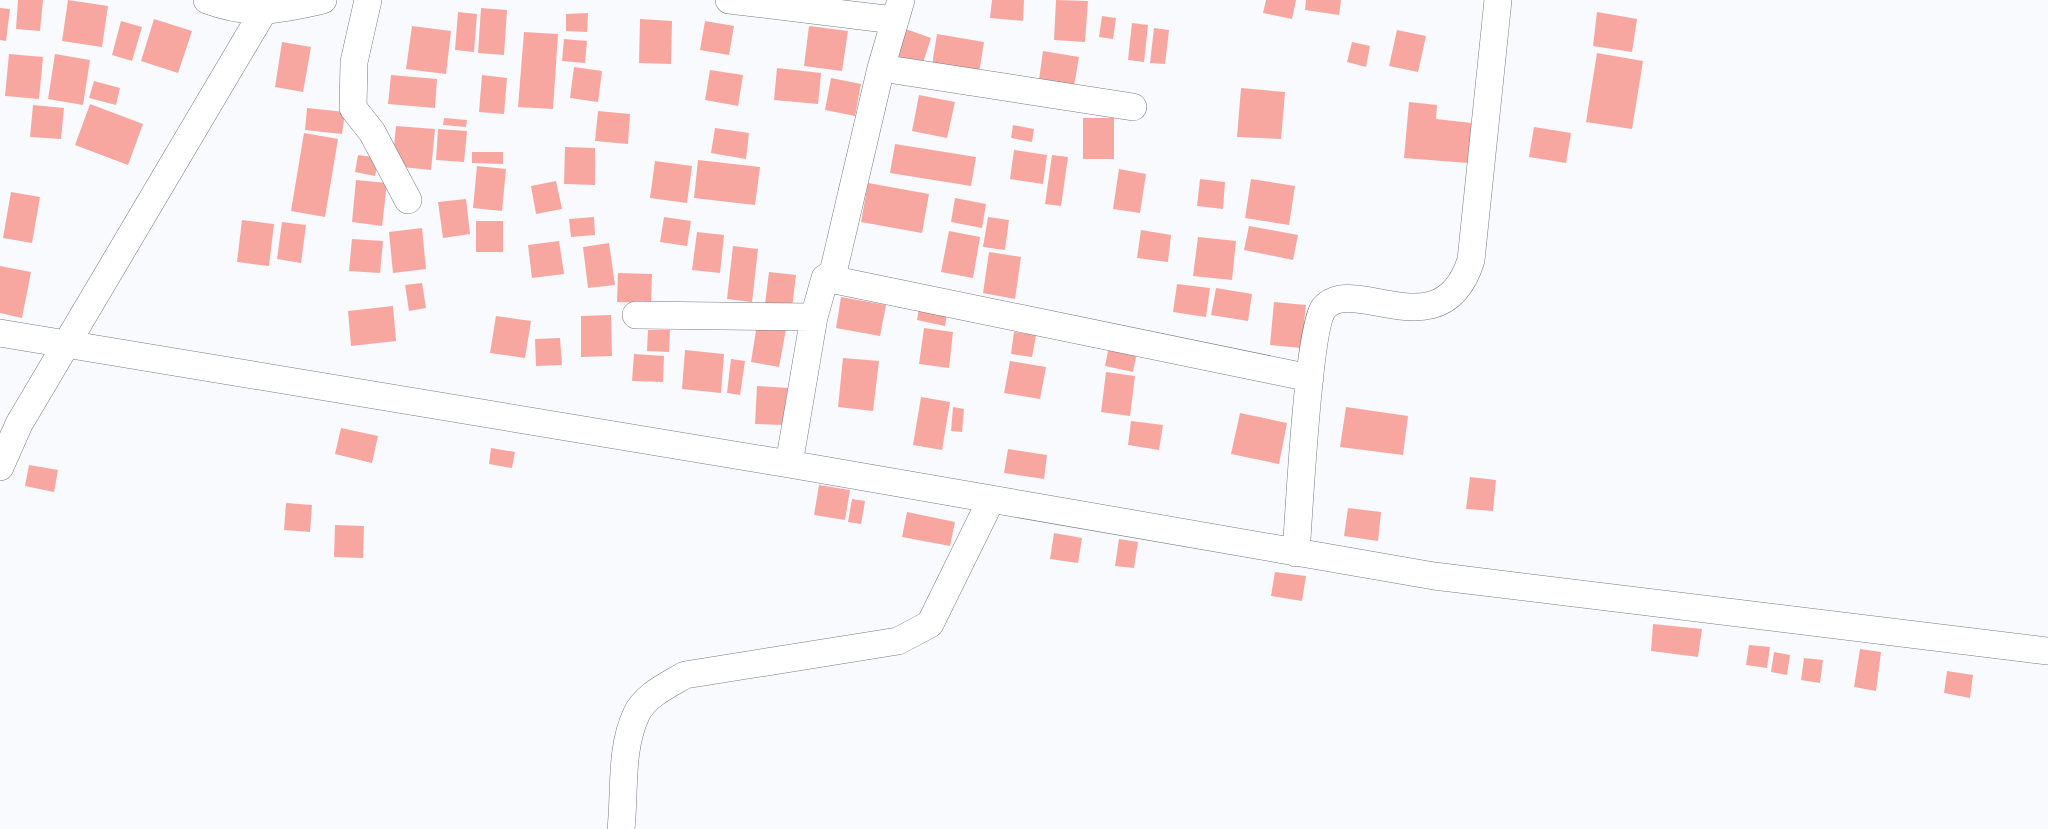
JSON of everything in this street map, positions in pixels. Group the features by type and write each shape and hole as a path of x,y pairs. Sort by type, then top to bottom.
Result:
{"street":[{"path":"207,0 230,8 263,12 323,0"},
{"path":"368,0 354,62 353,108 372,132 408,200"},
{"path":"729,0 897,10 881,68 833,273 825,278 814,317 789,464"},
{"path":"1296,553 1310,378 1317,327 1323,308 1332,302 1344,299 1416,306 1435,305 1455,294 1465,279 1472,260 1498,0"},
{"path":"0,467 19,424 69,344 263,12"},
{"path":"881,68 1133,107"},
{"path":"825,278 1310,378"},
{"path":"636,315 814,317"},
{"path":"0,333 789,464 1434,576 2048,651"},
{"path":"621,829 626,751 636,714 656,692 685,675 898,641 930,624 991,500"}],"building":[{"path":"18,0 43,0 40,31 16,29"},
{"path":"68,0 108,6 102,47 62,41"},
{"path":"992,0 1024,0 1023,21 990,18"},
{"path":"1056,0 1088,1 1085,42 1054,40"},
{"path":"1266,0 1296,0 1292,19 1263,13"},
{"path":"1306,0 1341,0 1339,15 1305,10"},
{"path":"0,8 10,9 6,41 0,40"},
{"path":"481,8 507,10 504,55 478,53"},
{"path":"458,12 477,14 474,52 455,50"},
{"path":"1597,12 1637,19 1632,52 1593,46"},
{"path":"588,13 587,32 566,31 566,14"},
{"path":"1102,16 1116,18 1113,39 1099,37"},
{"path":"154,19 192,31 178,73 141,61"},
{"path":"640,19 672,21 671,64 639,63"},
{"path":"121,21 142,27 132,61 112,55"},
{"path":"705,21 734,26 729,55 700,50"},
{"path":"1132,23 1148,25 1144,62 1128,60"},
{"path":"412,26 451,31 446,74 406,69"},
{"path":"809,26 848,31 842,71 804,66"},
{"path":"1154,28 1169,30 1165,64 1150,63"},
{"path":"906,29 931,38 922,66 897,57"},
{"path":"1397,30 1426,36 1418,72 1389,66"},
{"path":"524,32 558,34 553,109 518,107"},
{"path":"937,34 984,42 979,73 932,65"},
{"path":"564,39 587,41 585,63 562,61"},
{"path":"282,42 311,47 303,92 275,87"},
{"path":"1352,42 1370,46 1366,67 1347,62"},
{"path":"1043,51 1079,57 1074,86 1039,80"},
{"path":"1597,53 1643,61 1632,129 1586,122"},
{"path":"9,54 43,57 39,99 5,96"},
{"path":"55,54 90,60 83,105 48,99"},
{"path":"574,67 602,71 598,102 570,98"},
{"path":"777,68 821,73 818,104 774,100"},
{"path":"710,70 743,75 738,106 705,100"},
{"path":"391,75 437,79 435,108 388,104"},
{"path":"482,75 507,78 504,114 479,112"},
{"path":"831,78 861,84 855,116 825,110"},
{"path":"94,81 120,88 116,105 89,98"},
{"path":"1241,88 1285,92 1281,139 1237,137"},
{"path":"919,95 955,102 947,138 912,131"},
{"path":"1409,102 1437,105 1436,119 1472,123 1468,163 1404,158"},
{"path":"90,104 143,124 128,165 75,145"},
{"path":"33,105 64,108 61,139 30,137"},
{"path":"307,108 345,112 342,134 305,130"},
{"path":"598,111 630,114 628,144 595,141"},
{"path":"444,118 467,120 466,127 443,125"},
{"path":"1083,118 1114,118 1114,159 1083,159"},
{"path":"1013,125 1034,129 1032,142 1011,138"},
{"path":"396,126 435,129 431,170 392,166"},
{"path":"1534,127 1571,133 1566,163 1529,157"},
{"path":"715,128 749,133 746,159 711,153"},
{"path":"438,129 467,131 464,162 436,160"},
{"path":"304,133 338,139 325,217 291,211"},
{"path":"895,144 976,157 971,186 890,173"},
{"path":"565,147 595,148 595,185 564,184"},
{"path":"1014,150 1047,155 1043,184 1010,179"},
{"path":"472,152 503,152 503,164 472,163"},
{"path":"358,155 379,158 375,176 355,172"},
{"path":"1052,155 1068,157 1061,206 1045,204"},
{"path":"698,160 760,167 755,205 694,198"},
{"path":"655,161 692,166 687,203 650,198"},
{"path":"477,166 506,169 502,211 473,208"},
{"path":"1119,169 1146,174 1140,213 1113,209"},
{"path":"1200,179 1225,182 1223,209 1197,206"},
{"path":"1251,179 1295,186 1289,225 1245,218"},
{"path":"356,180 387,183 382,226 352,222"},
{"path":"556,181 562,209 536,214 531,186"},
{"path":"868,183 929,194 922,233 861,222"},
{"path":"11,192 40,197 32,243 3,238"},
{"path":"955,198 986,204 982,228 951,222"},
{"path":"466,199 470,234 443,238 438,202"},
{"path":"594,217 595,235 571,237 569,219"},
{"path":"664,217 691,221 687,246 660,242"},
{"path":"988,217 1009,220 1005,250 983,247"},
{"path":"242,220 274,224 269,266 237,262"},
{"path":"476,221 503,221 503,252 476,252"},
{"path":"282,222 306,225 301,263 277,259"},
{"path":"1249,226 1298,235 1293,260 1244,250"},
{"path":"422,228 426,269 393,273 389,232"},
{"path":"1141,230 1171,235 1168,262 1137,258"},
{"path":"949,231 980,237 973,278 941,272"},
{"path":"697,232 724,235 720,273 692,270"},
{"path":"1198,237 1236,241 1232,280 1193,276"},
{"path":"352,239 383,241 380,273 349,271"},
{"path":"559,241 564,274 532,278 528,245"},
{"path":"609,243 615,285 588,288 583,247"},
{"path":"733,246 758,249 752,302 727,299"},
{"path":"989,252 1021,257 1015,299 983,293"},
{"path":"0,266 31,272 22,318 0,313"},
{"path":"769,272 796,275 792,308 765,304"},
{"path":"618,273 652,274 651,303 617,302"},
{"path":"422,283 426,308 409,311 405,285"},
{"path":"1177,284 1210,288 1206,317 1173,312"},
{"path":"1216,288 1252,294 1248,321 1211,315"},
{"path":"841,297 886,305 880,336 836,328"},
{"path":"1274,302 1306,305 1301,348 1270,345"},
{"path":"393,306 396,341 351,346 348,311"},
{"path":"919,309 947,314 945,326 917,320"},
{"path":"611,315 612,356 581,357 581,316"},
{"path":"496,316 531,321 525,358 490,353"},
{"path":"757,324 786,329 779,367 751,362"},
{"path":"924,328 953,332 949,368 919,364"},
{"path":"648,330 670,330 669,352 647,351"},
{"path":"1014,332 1036,335 1032,357 1011,354"},
{"path":"560,338 562,365 536,366 535,339"},
{"path":"1109,346 1137,352 1133,372 1105,366"},
{"path":"685,350 724,354 721,393 682,389"},
{"path":"634,354 664,356 663,382 632,381"},
{"path":"843,358 879,361 873,411 838,407"},
{"path":"731,359 745,361 740,395 727,393"},
{"path":"1010,361 1046,367 1040,399 1004,393"},
{"path":"1106,372 1135,376 1130,416 1101,412"},
{"path":"757,386 788,388 786,425 755,424"},
{"path":"921,397 950,402 942,450 913,445"},
{"path":"953,407 964,409 962,432 951,431"},
{"path":"1346,407 1408,416 1403,455 1340,447"},
{"path":"1240,413 1287,423 1279,464 1231,454"},
{"path":"1131,421 1163,425 1159,450 1128,445"},
{"path":"341,428 378,436 372,463 335,454"},
{"path":"491,448 515,452 512,468 489,464"},
{"path":"1008,449 1047,455 1044,479 1004,473"},
{"path":"29,465 58,470 54,492 25,486"},
{"path":"1470,477 1496,480 1493,511 1466,509"},
{"path":"819,485 850,490 845,520 814,515"},
{"path":"852,499 865,501 861,524 848,522"},
{"path":"286,503 312,505 310,532 284,530"},
{"path":"1348,508 1381,512 1378,541 1344,536"},
{"path":"907,512 955,522 950,546 902,537"},
{"path":"335,525 364,526 363,558 334,557"},
{"path":"1054,533 1082,538 1078,563 1050,559"},
{"path":"1119,539 1138,542 1134,568 1115,566"},
{"path":"1275,572 1306,576 1302,601 1271,596"},
{"path":"1653,624 1702,629 1698,657 1651,651"},
{"path":"1749,645 1770,647 1767,668 1746,665"},
{"path":"1860,649 1881,652 1876,691 1854,687"},
{"path":"1774,652 1790,655 1787,675 1771,672"},
{"path":"1804,658 1823,660 1820,683 1801,680"},
{"path":"1947,671 1973,675 1970,698 1944,693"}]}
